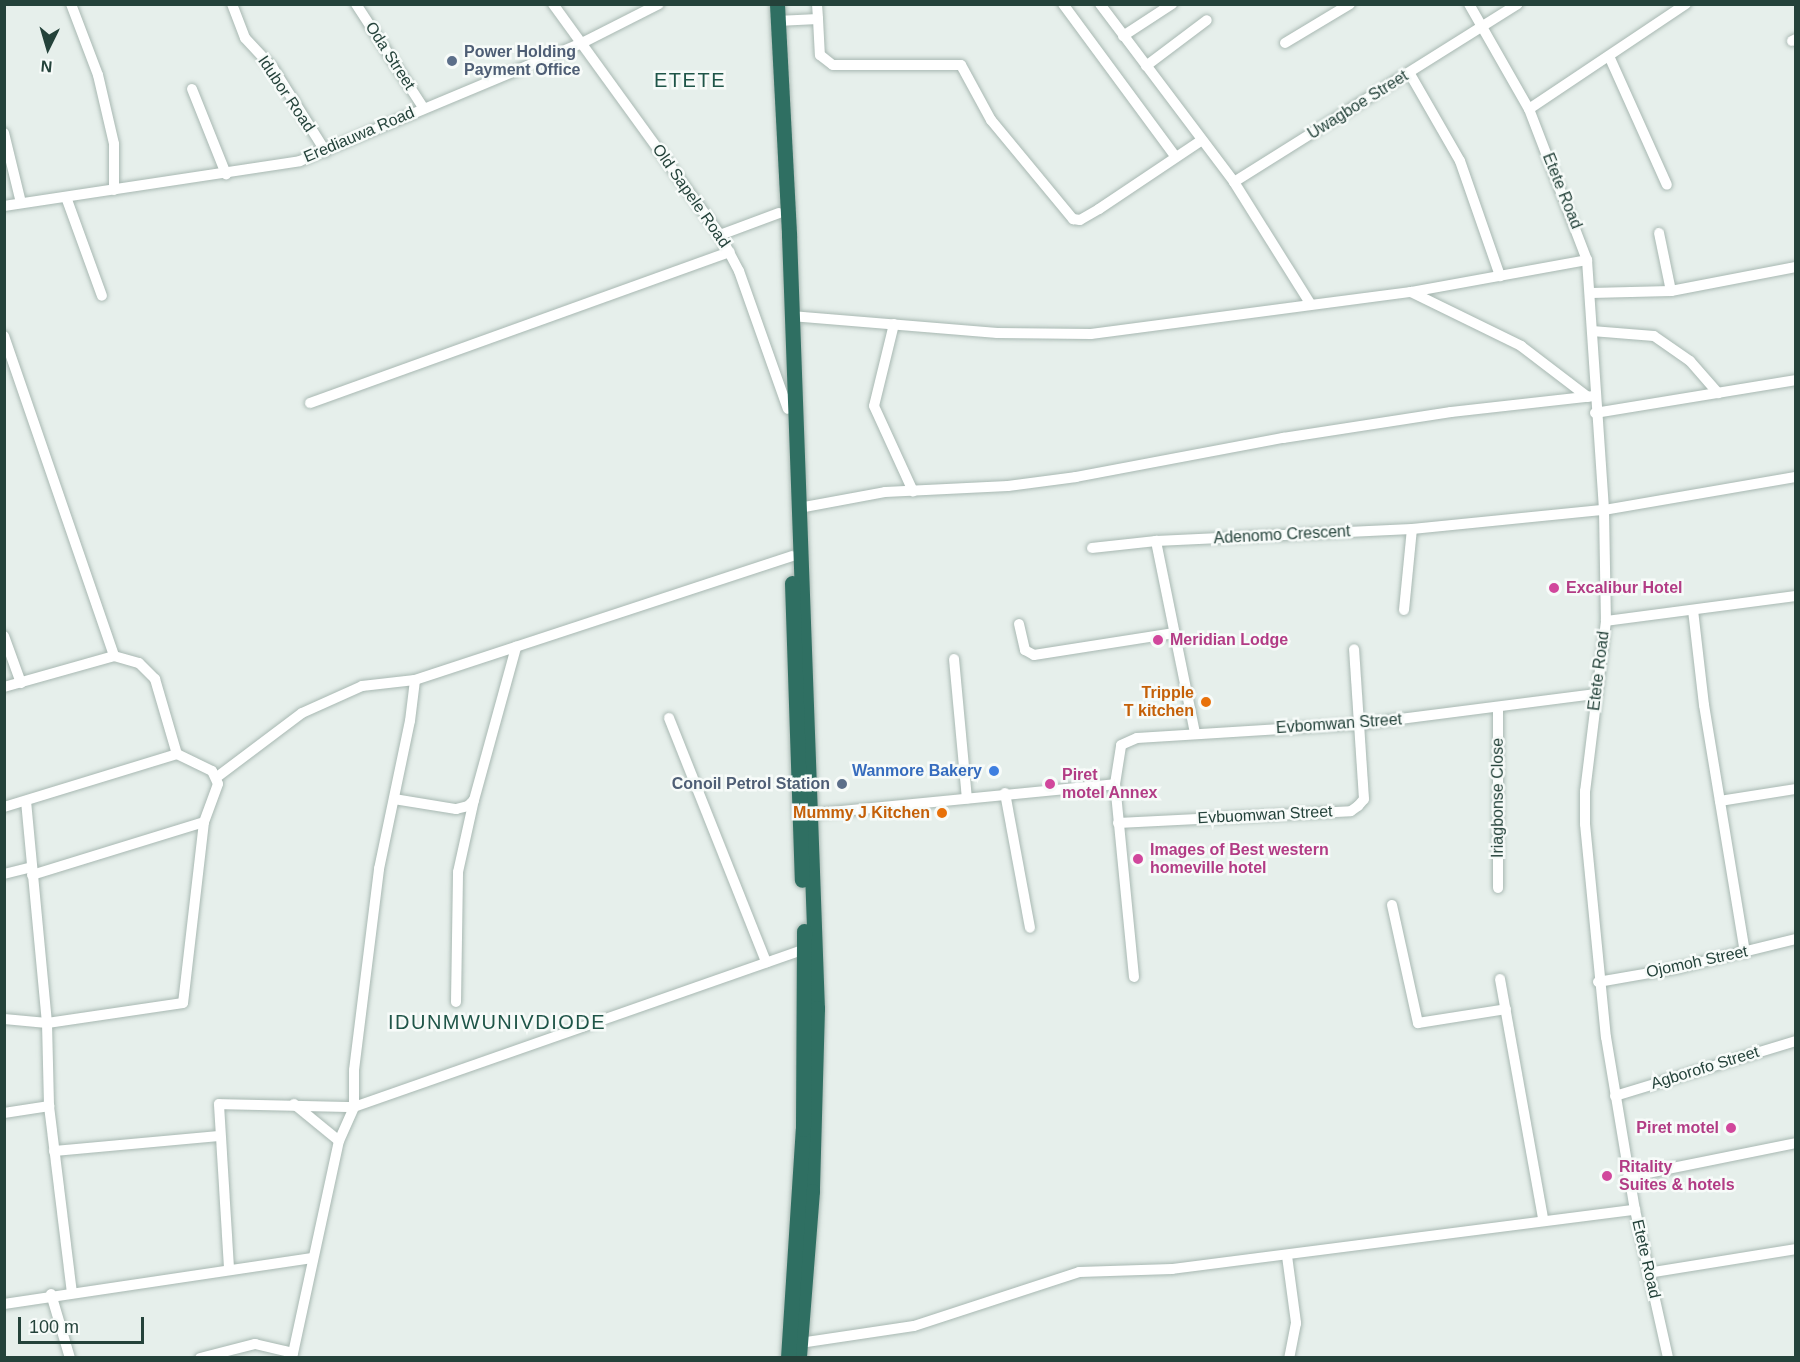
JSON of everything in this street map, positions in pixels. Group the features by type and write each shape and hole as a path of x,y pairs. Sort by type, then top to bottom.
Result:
{"highway":[{"path":"767,4 788,409 805,949 805,1191 800,1350"},
{"path":"777,4 799,508 818,1045 788,1358"}],"street":[{"path":"71,4 98,75 114,144 114,190"},
{"name":"Idubor Road","path":"232,4 245,38 273,68 326,152"},
{"name":"Oda Street","path":"356,4 423,107"},
{"name":"Old Sapele Road","path":"553,4 584,42 720,234 730,252 788,409"},
{"name":"Erediauwa Road","path":"4,206 278,166 326,152 423,107 584,42 659,4"},
{"path":"817,4 820,56 833,65 961,65 991,120 1073,219 1080,220 1099,209 1202,140"},
{"path":"1063,4 1176,158"},
{"path":"1100,4 1233,182 1310,303"},
{"path":"1124,36 1172,4"},
{"path":"1285,43 1350,4"},
{"name":"Etete Road","path":"1469,4 1529,109 1587,260 1591,293 1591,397 1595,413 1604,510 1606,621 1596,694 1585,824 1598,982 1615,1096 1628,1177 1668,1358"},
{"name":"Uwagboe Street","path":"1233,182 1410,74 1518,4"},
{"path":"1529,109 1686,4"},
{"path":"777,21 818,19"},
{"path":"1146,66 1207,20"},
{"path":"1609,56 1667,184"},
{"path":"1410,74 1460,161 1500,276"},
{"path":"192,89 226,174"},
{"path":"4,133 21,203"},
{"path":"66,197 102,296"},
{"path":"720,234 779,213"},
{"path":"1659,233 1671,291"},
{"path":"310,403 730,252"},
{"path":"791,316 997,333 1091,334 1310,303 1411,292 1587,260"},
{"path":"1591,293 1671,291 1796,267"},
{"path":"1411,292 1521,346 1591,397"},
{"path":"894,324 874,406 879,422 913,490"},
{"path":"1592,331 1654,336 1690,361 1718,393"},
{"path":"4,336 114,656"},
{"path":"1595,413 1796,380"},
{"path":"799,508 870,494 1008,486 1076,477 1283,438 1452,411 1591,397"},
{"name":"Adenomo Crescent","path":"1092,548 1155,541 1412,529 1604,510 1796,477"},
{"path":"1404,610 1412,529"},
{"path":"1155,541 1195,733"},
{"path":"4,1019 47,1023 183,1003 204,822 218,777 302,713 362,686 415,680 792,556"},
{"path":"1606,621 1796,596"},
{"path":"1694,610 1720,801 1745,952"},
{"path":"1018,624 1025,650 1034,655 1174,633"},
{"path":"4,636 21,683"},
{"path":"456,1002 458,872 474,800 516,647"},
{"name":"Evbuomwan Street","path":"1118,823 1351,811 1364,799 1361,724 1353,649"},
{"path":"4,687 114,656 139,663 155,679 177,754 218,777"},
{"path":"954,659 967,798"},
{"path":"200,1358 255,1344 293,1355 311,1258 339,1141 354,1107 354,1070 379,869 415,680"},
{"name":"Evbomwan Street","path":"1134,977 1115,784 1121,746 1137,738 1361,724 1596,694"},
{"name":"Iriagbonse Close","path":"1497,707 1498,888"},
{"path":"669,718 766,962"},
{"path":"4,807 177,754"},
{"path":"811,814 1005,792 1115,784"},
{"path":"1720,801 1796,789"},
{"path":"1005,792 1030,928"},
{"path":"394,799 456,809 468,807 474,800"},
{"path":"26,801 47,1023 49,1106 72,1292"},
{"path":"4,874 32,871 204,822"},
{"path":"1392,905 1418,1023 1506,1009"},
{"name":"Ojomoh Street","path":"1598,982 1745,952 1796,939"},
{"path":"229,1268 218,1109 224,1101 354,1107 805,949"},
{"path":"1500,979 1543,1219"},
{"name":"Agborofo Street","path":"1615,1096 1796,1041"},
{"path":"294,1104 339,1141"},
{"path":"4,1113 49,1106"},
{"path":"54,1151 219,1136"},
{"path":"1628,1177 1796,1143"},
{"path":"800,1350 914,1326 1079,1272 1172,1269 1287,1256 1543,1219 1635,1210"},
{"path":"1648,1273 1796,1249"},
{"path":"1287,1256 1296,1323 1288,1358"},
{"path":"4,1304 51,1294 311,1258"},
{"path":"51,1294 70,1358"}],"place":[{"name":"Power Holding Payment Office","path":"452,61"},
{"name":"Excalibur Hotel","path":"1554,588"},
{"name":"Meridian Lodge","path":"1158,640"},
{"name":"Tripple T kitchen","path":"1206,702"},
{"name":"Wanmore Bakery","path":"994,771"},
{"name":"Conoil Petrol Station","path":"842,784"},
{"name":"Piret motel Annex","path":"1050,784"},
{"name":"Mummy J Kitchen","path":"942,813"},
{"name":"Images of Best western homeville hotel","path":"1138,859"},
{"name":"Piret motel","path":"1731,1128"},
{"name":"Ritality Suites & hotels","path":"1607,1176"}],"district":[{"name":"ETETE","path":"690,80"},
{"name":"IDUNMWUNIVDIODE","path":"497,1022"}]}
